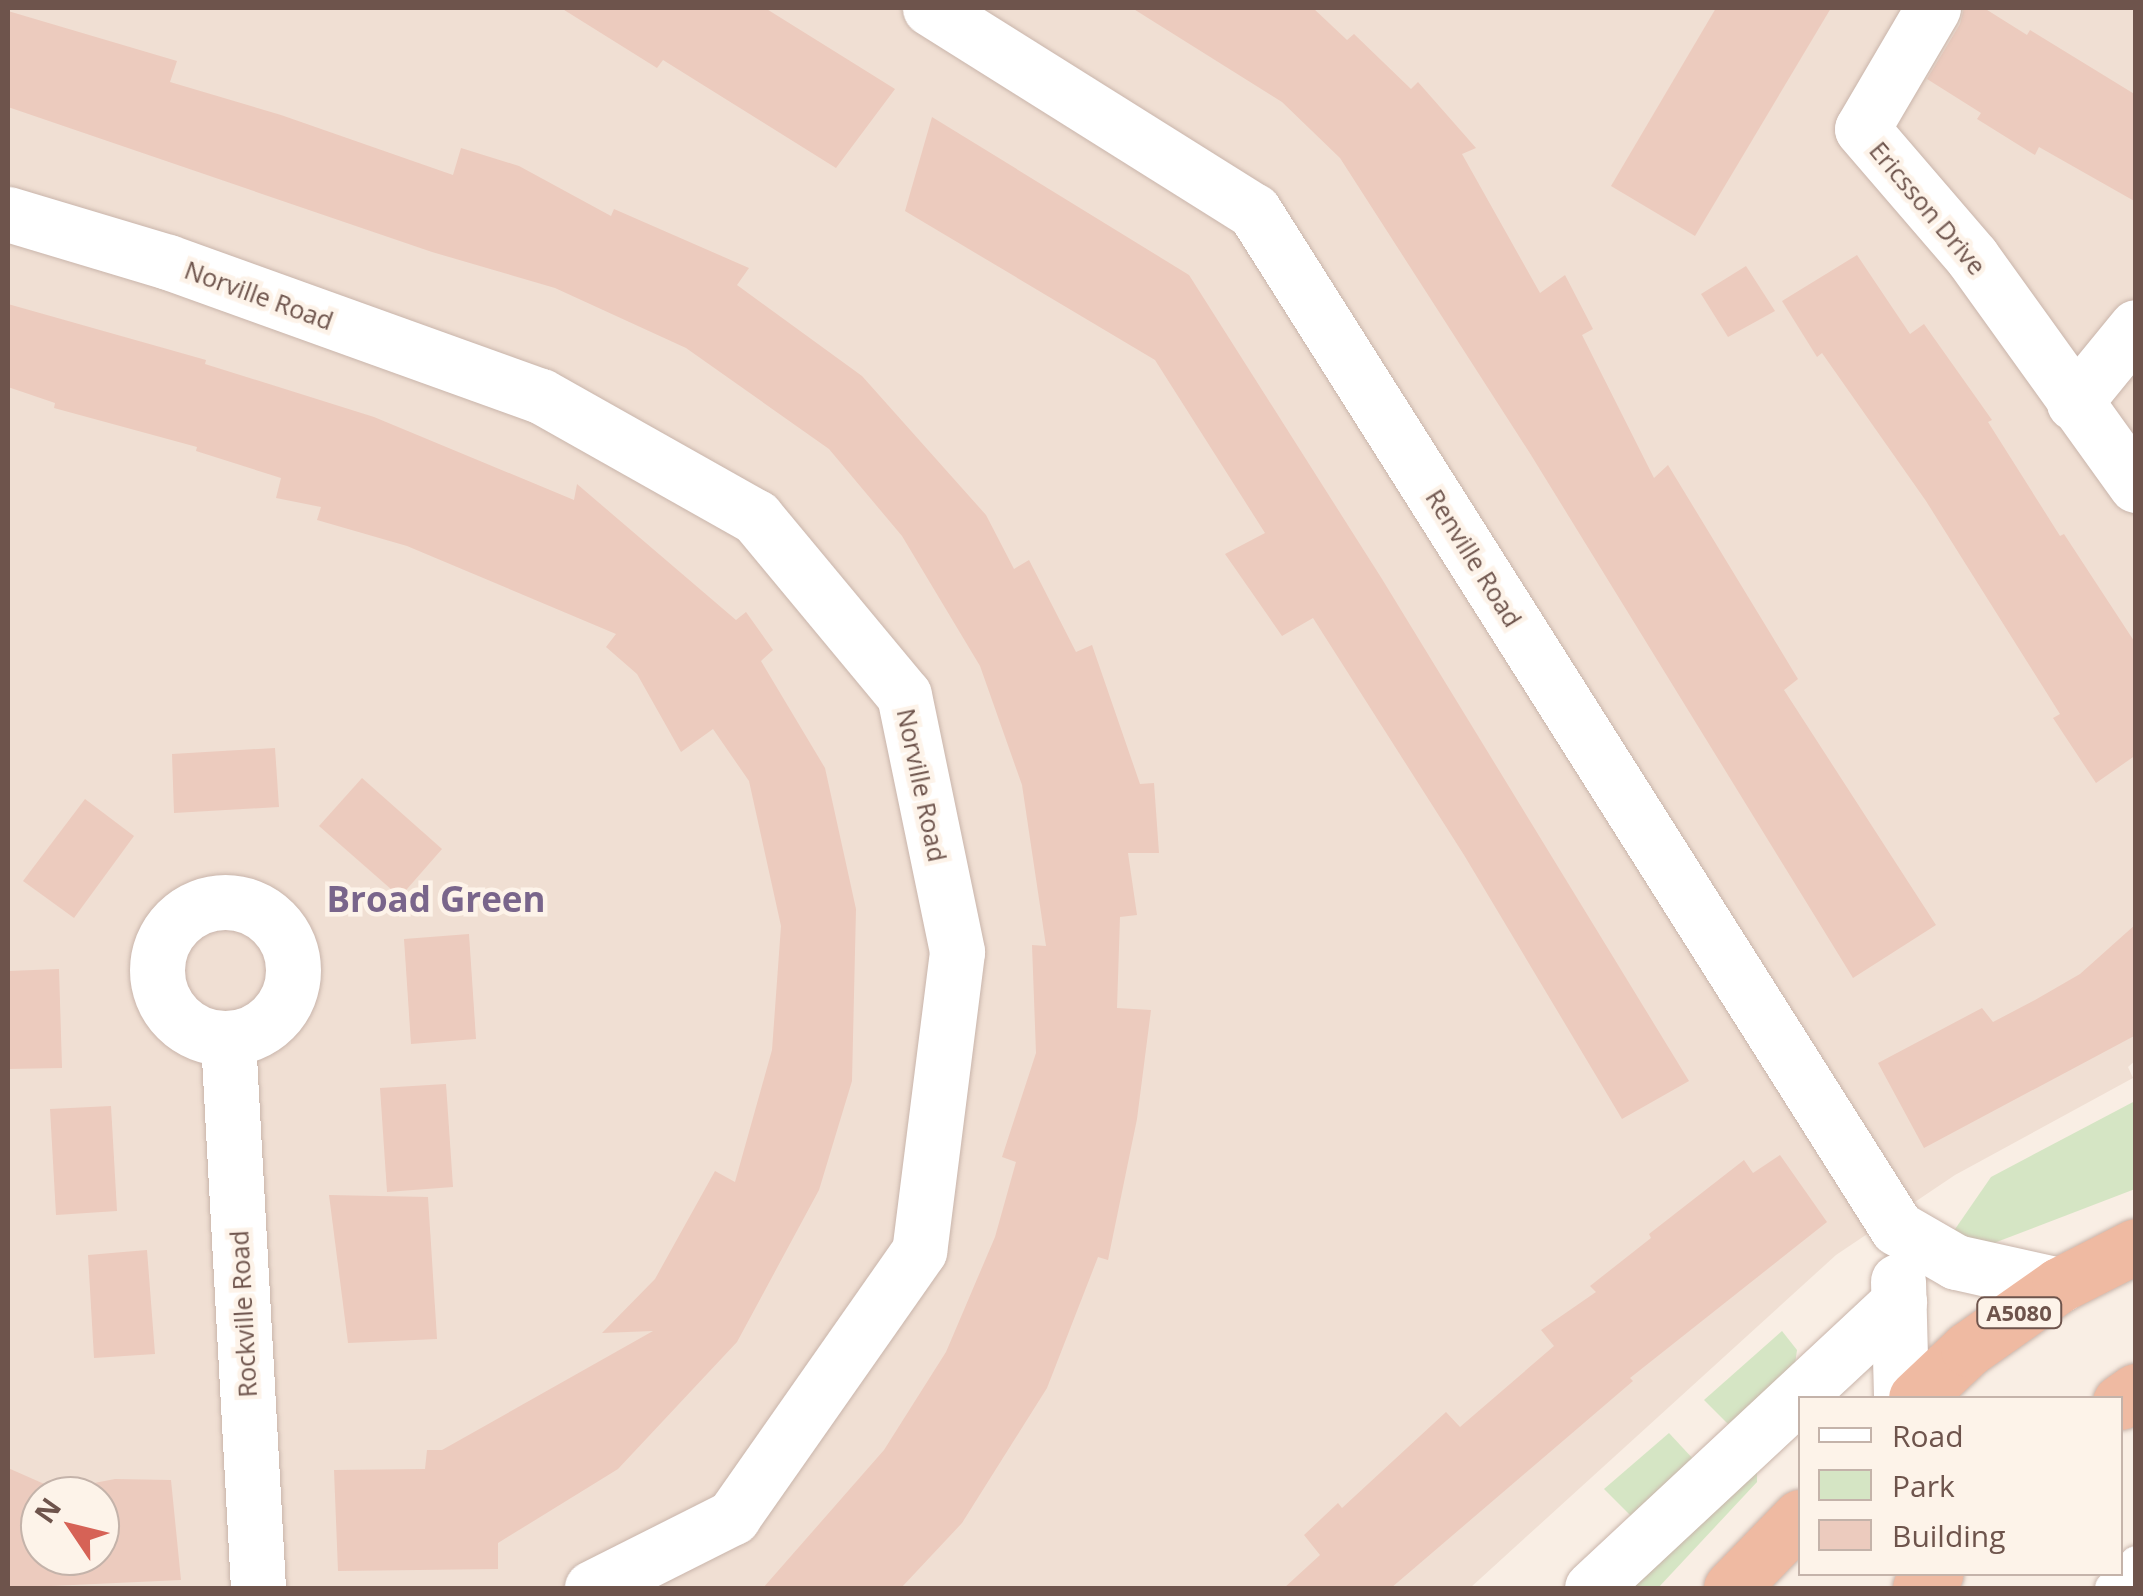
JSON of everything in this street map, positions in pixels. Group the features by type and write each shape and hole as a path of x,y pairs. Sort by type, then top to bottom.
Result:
{"highway":[{"name":"A5080","path":"1918,1396 1968,1348 2059,1284 2136,1246"},
{"path":"1732,1588 1798,1519"}],"street":[{"name":"Renville Road","path":"930,8 1254,210 1898,1228 1956,1262 2059,1284"},
{"name":"Ericsson Drive","path":"1933,8 1862,129 1972,257 2074,404 2136,485"},
{"name":"Norville Road","path":"8,214 168,262 541,396 756,517 904,695 957,952 919,1251 733,1517 592,1588"},
{"path":"2074,404 2136,327"},
{"name":"Rockville Road","path":"228,1039 258,1588"},
{"path":"1898,1228 1901,1396"},
{"path":"1798,1396 1899,1302"},
{"path":"1592,1588 1798,1396"}],"shaded area":[{"path":"8,8 2135,8 2136,1060 2128,1067 2133,1078 1955,1175 1836,1255 1470,1588 8,1588"}],"green space":[{"path":"2135,1101 2135,1189 1994,1243 1951,1235 1991,1177"},
{"path":"1782,1331 1797,1350 1795,1364 1730,1426 1704,1400"},
{"path":"1669,1433 1695,1461 1632,1517 1604,1489"},
{"path":"1757,1465 1757,1482 1658,1588 1625,1588"}],"building":[{"path":"561,8 765,8 895,89 836,168 663,60 657,68"},
{"path":"1132,8 1313,8 1347,40 1354,34 1411,89 1418,82 1476,148 1462,154 1540,293 1565,275 1593,329 1582,335 1654,478 1668,465 1798,679 1784,690 1936,925 1853,978 1531,455 1340,158 1282,102"},
{"path":"1716,8 1831,8 1695,236 1611,186"},
{"path":"1964,8 1984,8 2027,35 2030,30 2136,95 2136,202 2039,147 2035,155 1977,119 1981,113 1927,79 1960,24"},
{"path":"8,11 177,61 170,82 281,115 453,175 461,148 519,166 611,216 614,209 749,268 737,285 862,376 986,515 1014,569 1029,560 1076,652 1092,645 1140,784 1154,783 1159,853 1128,853 1137,915 1120,917 1117,1008 1151,1010 1137,1119 1108,1260 1098,1257 1047,1388 962,1523 901,1588 763,1588 884,1450 946,1352 995,1237 1016,1162 1002,1157 1036,1053 1032,945 1046,946 1022,785 980,666 902,536 829,449 686,348 555,288 432,252 8,107"},
{"path":"932,117 1189,275 1382,579 1689,1081 1622,1119 1464,855 1313,618 1282,636 1225,554 1265,533 1155,360 905,211"},
{"path":"1857,255 1910,334 1924,324 1992,420 1988,422 2060,536 2064,534 2136,644 2136,755 2096,783 2053,718 2060,714 1926,501 1822,353 1817,357 1782,301"},
{"path":"1746,266 1775,311 1728,337 1701,294"},
{"path":"8,304 206,360 205,364 374,417 574,500 577,484 736,620 746,612 773,650 761,661 825,768 856,909 852,1081 819,1190 737,1342 618,1469 498,1543 498,1569 338,1571 334,1470 425,1469 427,1450 442,1450 653,1331 602,1333 655,1279 715,1171 735,1182 772,1050 781,926 749,781 713,729 681,752 637,674 606,647 616,634 407,546 317,520 321,507 276,498 281,478 196,451 197,447 54,408 55,403 8,387"},
{"path":"275,748 279,807 174,813 172,754"},
{"path":"362,778 442,849 400,897 319,826"},
{"path":"85,799 134,836 74,918 23,881"},
{"path":"2136,924 2136,1035 1924,1148 1878,1063 1982,1008 1993,1022 2035,1000 2080,974"},
{"path":"469,934 476,1039 411,1044 404,939"},
{"path":"59,969 62,1068 8,1069 8,971"},
{"path":"446,1084 453,1187 387,1192 380,1088"},
{"path":"111,1106 117,1211 56,1215 50,1109"},
{"path":"1780,1155 1827,1222 1630,1378 1633,1381 1391,1588 1284,1588 1320,1555 1304,1535 1338,1503 1342,1508 1446,1412 1460,1427 1554,1346 1541,1330 1596,1292 1590,1286 1651,1238 1649,1234 1744,1160 1753,1173"},
{"path":"329,1195 428,1197 437,1339 348,1343"},
{"path":"147,1250 155,1354 94,1358 88,1255"},
{"path":"8,1468 26,1476 20,1476 20,1576 120,1576 120,1479 171,1480 181,1580 8,1588"}],"district":[{"name":"Broad Green","path":"436,899"}]}
